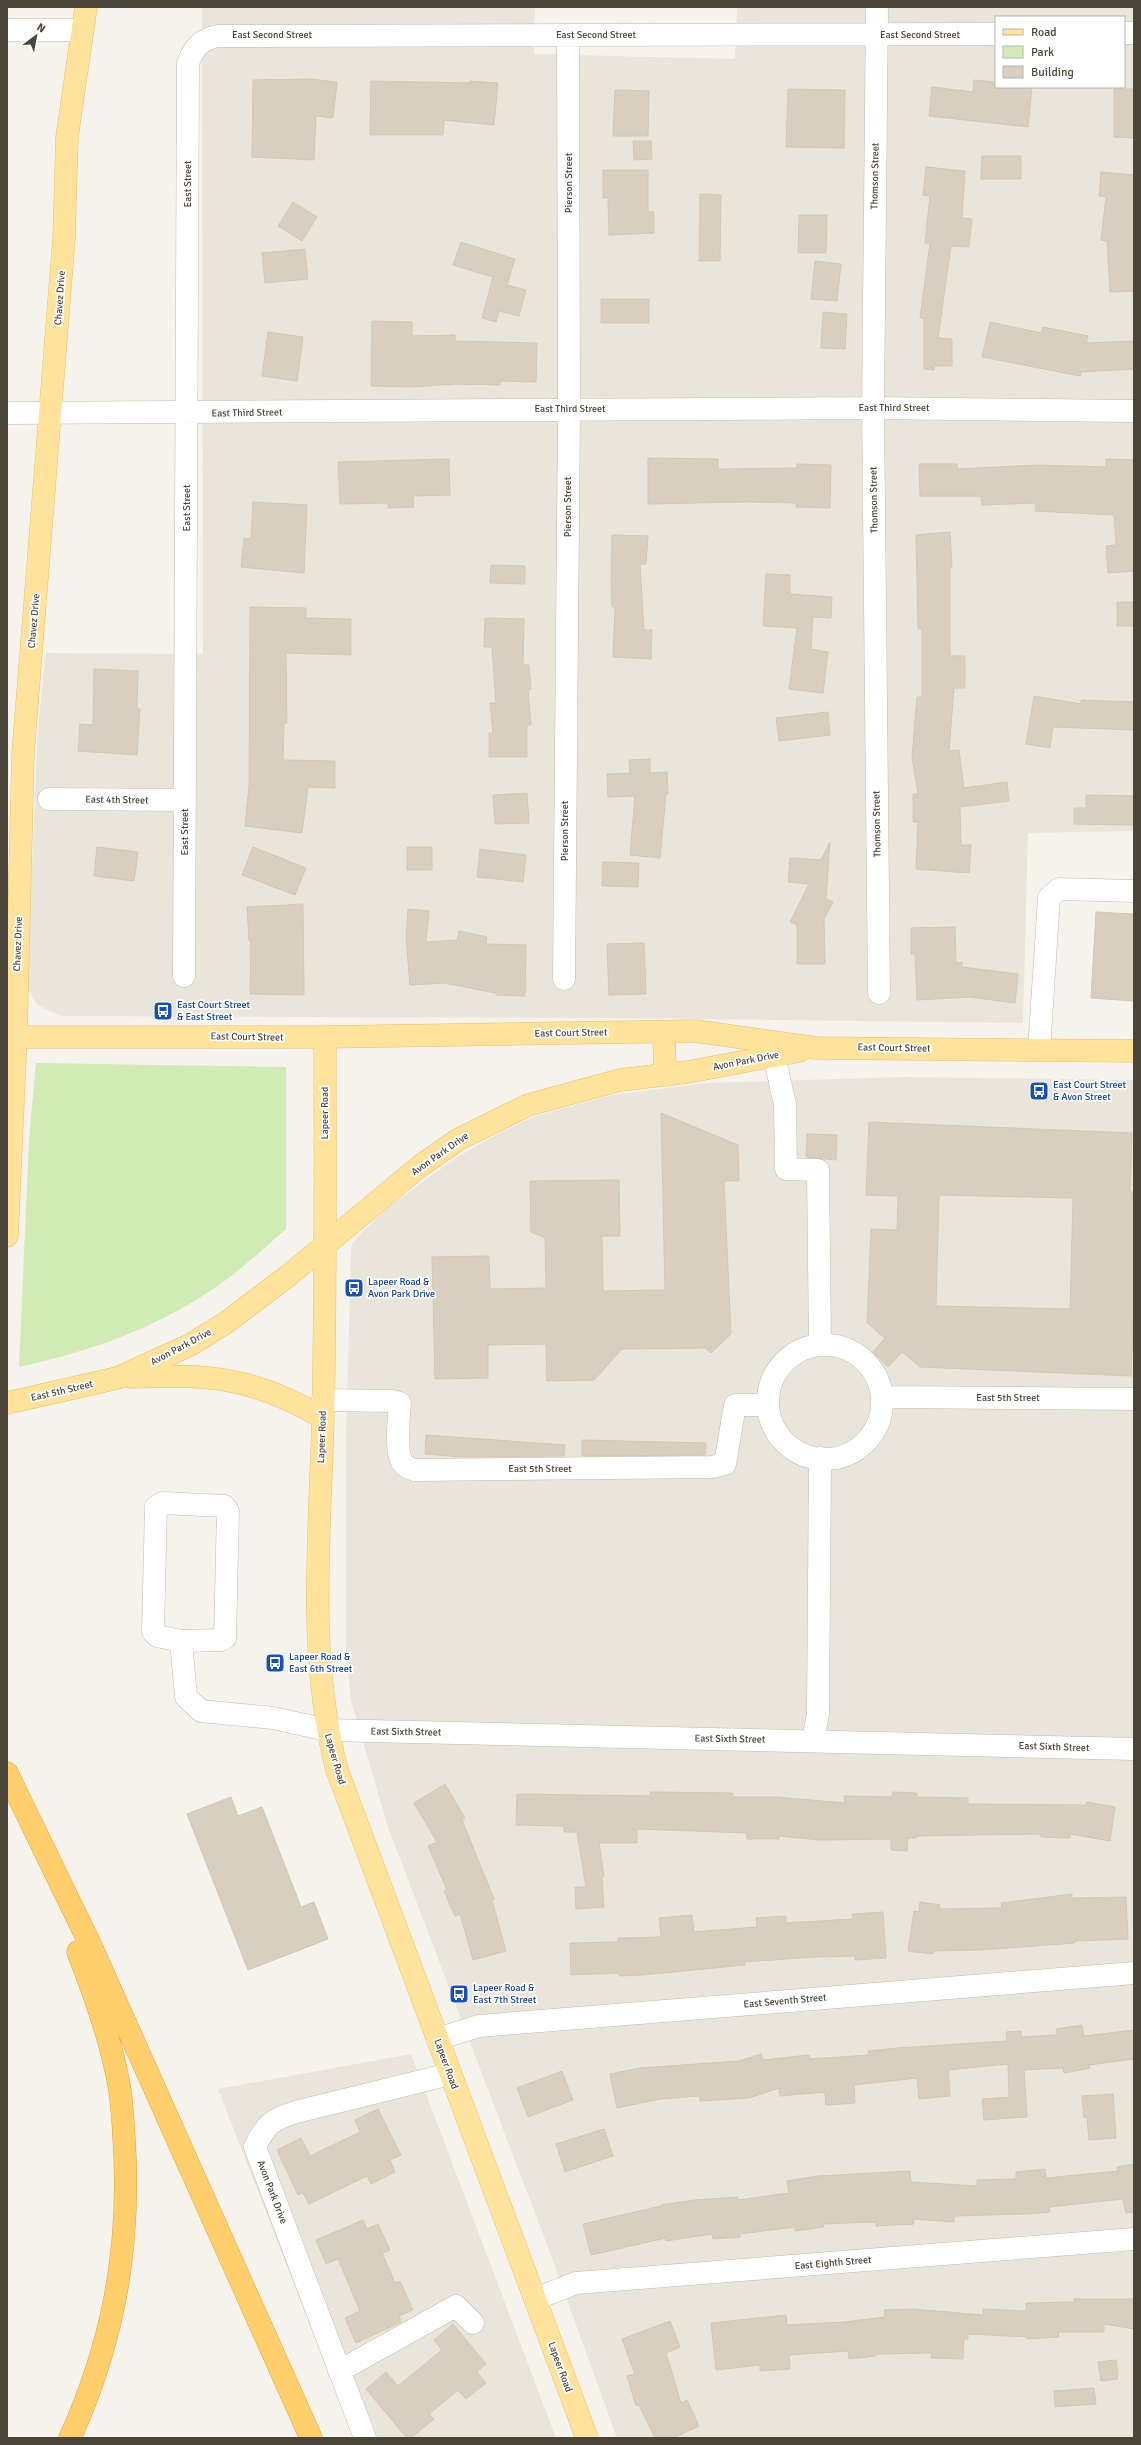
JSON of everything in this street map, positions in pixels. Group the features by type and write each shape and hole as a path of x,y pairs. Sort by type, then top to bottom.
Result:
{"highway":[{"path":"7,1774 90,1982 108,2037 119,2087 124,2137 126,2190 119,2285 94,2380 70,2438"},
{"path":"7,1774 90,1944 311,2438"}],"main road":[{"name":"Chavez Drive","path":"7,1236 12,1036 24,754 64,238 67,137 81,30 86,7"},
{"name":"East Court Street","path":"12,1036 325,1038 695,1031 816,1048 1134,1051"},
{"path":"664,1032 665,1075"},
{"name":"Lapeer Road","path":"325,1038 323,1409 317,1626 320,1684 326,1730 337,1770 587,2438"},
{"name":"Avon Park Drive","path":"116,1378 190,1345 227,1322 325,1246 420,1166 459,1139 495,1120 528,1105 563,1094 620,1080 665,1075 816,1048"},
{"path":"116,1378 185,1375 230,1381 278,1394 323,1409"},
{"name":"East 5th Street","path":"7,1403 116,1378"}],"street":[{"name":"Thomson Street","path":"876,7 877,35 873,408 879,992"},
{"path":"18,30 81,30"},
{"name":"East Second Street","path":"198,43 207,38 218,36 995,34"},
{"name":"Pierson Street","path":"564,979 569,409 568,35"},
{"name":"East Street","path":"184,976 188,413 188,63 192,52 198,43"},
{"name":"East Third Street","path":"7,413 873,408 1134,411"},
{"name":"East 4th Street","path":"49,799 185,800"},
{"path":"1039,1050 1049,898 1059,889 1134,891"},
{"path":"774,1056 785,1104 786,1169 818,1170 820,1344"},
{"path":"820,1344 850,1350 872,1369 882,1397 877,1427 857,1450 829,1460 799,1454 776,1434 767,1405 773,1376 793,1354 820,1344"},
{"name":"East 5th Street","path":"882,1397 1134,1399"},
{"name":"East 5th Street","path":"323,1409 393,1401 400,1404 398,1424 401,1460 406,1468 414,1470 712,1467 725,1464 729,1455 735,1405 767,1405"},
{"path":"813,1740 818,1714 820,1458"},
{"path":"162,1503 224,1506 228,1511 226,1635 222,1640 181,1641 157,1636 154,1632 156,1507 162,1503"},
{"name":"East Sixth Street","path":"181,1641 186,1697 195,1708 201,1711 272,1718 326,1730 813,1740 1134,1749"},
{"name":"East Seventh Street","path":"437,2039 479,2026 1134,1973"},
{"name":"Avon Park Drive","path":"365,2438 255,2147 264,2128 274,2119 296,2112 450,2074"},
{"name":"East Eighth Street","path":"535,2299 576,2283 1134,2239"},
{"path":"339,2371 456,2306 473,2323"}],"shaded area":[{"path":"202,7 535,7 534,54 735,59 737,7 1134,7 1134,831 1028,833 1023,1023 613,1018 61,1016 37,1005 27,987 38,728 46,653 203,654"},
{"path":"903,1077 1134,1080 1134,2438 617,2438 546,2242 388,1827 351,1701 346,1652 346,1438 352,1244 361,1233 389,1207 453,1160 495,1135 535,1116 612,1095 706,1083"},
{"path":"411,2054 556,2438 354,2438 218,2089"}],"green space":[{"path":"36,1063 286,1067 286,1229 223,1282 168,1316 95,1346 19,1367 29,1140"}],"building":[{"path":"310,79 337,82 333,118 316,116 314,160 252,157 253,80"},
{"path":"974,80 995,82 995,88 1032,88 1028,127 929,116 932,87 973,92"},
{"path":"371,81 470,83 470,81 498,83 494,125 444,120 443,135 370,135"},
{"path":"788,89 845,90 844,148 786,147"},
{"path":"1114,89 1134,89 1134,138 1114,137"},
{"path":"615,90 649,91 648,136 613,136"},
{"path":"633,141 651,141 652,159 634,160"},
{"path":"982,156 1021,156 1021,179 981,179"},
{"path":"926,167 965,171 962,218 972,219 969,247 951,246 938,338 952,339 952,366 934,366 934,370 924,369 924,318 920,318 930,243 925,243 930,196 923,195"},
{"path":"603,170 648,170 648,212 654,212 654,233 609,235 608,198 603,198"},
{"path":"1101,172 1134,175 1134,291 1110,292 1107,241 1101,240 1106,197 1099,196"},
{"path":"700,194 721,195 720,261 699,261"},
{"path":"293,202 317,217 302,241 278,226"},
{"path":"799,215 827,215 826,253 798,253"},
{"path":"461,242 515,259 507,285 526,290 519,316 499,311 496,322 482,318 493,277 453,265"},
{"path":"305,249 308,279 265,283 262,253"},
{"path":"815,261 841,264 837,301 811,299"},
{"path":"601,299 649,299 649,323 601,323"},
{"path":"823,312 847,314 845,349 821,348"},
{"path":"372,321 412,322 412,336 455,335 455,341 537,343 536,382 500,381 500,385 455,384 411,387 371,386"},
{"path":"990,322 1041,333 1043,327 1088,336 1086,343 1134,341 1134,369 1081,372 1080,376 982,357"},
{"path":"268,332 303,337 297,381 262,376"},
{"path":"648,458 718,459 718,469 797,468 797,464 831,465 830,508 796,507 796,503 746,502 648,504"},
{"path":"449,459 450,495 413,496 414,507 388,508 388,503 340,504 338,462"},
{"path":"1106,459 1134,460 1134,571 1108,573 1106,546 1116,545 1114,515 1035,511 1036,503 982,505 981,496 920,496 919,464 957,464 957,469 1037,465 1106,467"},
{"path":"253,502 307,505 304,573 241,567 244,538 251,539"},
{"path":"950,532 952,567 950,567 950,656 965,656 965,688 954,688 949,751 959,750 964,788 1007,782 1009,801 960,807 961,845 971,845 969,873 916,869 918,822 913,822 913,794 918,794 912,757 917,697 922,697 922,629 918,629 916,535"},
{"path":"612,535 648,536 646,564 640,564 644,630 652,630 651,659 613,657 615,607 612,607 611,583"},
{"path":"491,565 525,566 525,584 490,583"},
{"path":"766,574 790,575 790,594 832,597 831,618 813,617 811,649 828,652 823,693 789,689 797,628 763,626"},
{"path":"1117,602 1134,602 1134,626 1117,626"},
{"path":"250,607 306,608 306,618 351,619 351,655 286,653 287,723 284,723 283,760 335,761 335,788 308,787 302,833 245,826 249,786"},
{"path":"485,618 524,619 523,665 529,665 531,689 528,690 531,725 527,725 527,757 489,757 489,733 493,733 490,703 496,703 492,647 484,647"},
{"path":"94,669 138,671 137,709 140,709 137,755 78,751 80,724 93,725"},
{"path":"1034,696 1081,704 1081,700 1134,702 1134,730 1053,727 1050,748 1026,744"},
{"path":"828,712 830,735 779,741 776,718"},
{"path":"650,759 650,773 667,772 668,794 666,794 660,858 630,855 635,796 608,797 607,774 630,773 629,760"},
{"path":"527,793 529,823 495,824 493,795"},
{"path":"1086,795 1134,796 1134,825 1074,824 1074,808 1086,808"},
{"path":"830,842 826,899 833,902 824,919 825,964 797,964 797,925 790,922 809,884 788,882 790,858 821,860"},
{"path":"97,847 138,852 134,881 94,876"},
{"path":"253,847 306,868 295,895 242,875"},
{"path":"407,847 432,847 432,870 407,870"},
{"path":"480,849 526,855 523,882 477,877"},
{"path":"603,862 639,863 638,887 602,886"},
{"path":"303,904 304,995 250,994 251,941 249,941 247,907"},
{"path":"408,909 429,911 426,942 457,940 459,931 487,937 486,944 526,945 525,996 496,995 496,993 444,983 410,985 406,937"},
{"path":"1096,912 1134,914 1134,1001 1091,998"},
{"path":"955,927 956,963 962,962 962,967 1018,974 1015,1003 970,997 917,1000 915,954 911,954 911,928"},
{"path":"644,943 646,994 609,995 607,944"},
{"path":"661,1113 738,1145 739,1181 724,1181 731,1334 711,1353 705,1348 622,1349 594,1380 547,1381 546,1344 488,1345 488,1378 435,1379 432,1257 489,1256 490,1289 546,1288 545,1238 531,1232 530,1181 619,1180 620,1236 602,1236 603,1291 665,1290"},
{"path":"869,1122 1132,1133 1130,1192 1134,1192 1134,1308 1131,1376 920,1367 902,1352 888,1367 873,1352 885,1338 867,1323 871,1229 897,1230 898,1196 866,1195","holes":["939,1195 1073,1198 1070,1309 936,1306"]},
{"path":"807,1134 837,1135 836,1160 806,1157"},
{"path":"426,1435 565,1445 564,1456 461,1457 425,1454"},
{"path":"582,1440 706,1443 705,1455 582,1456"},
{"path":"445,1784 465,1818 462,1820 494,1899 492,1900 506,1951 473,1960 460,1914 455,1916 444,1891 447,1890 428,1846 437,1842 414,1803"},
{"path":"650,1792 733,1793 733,1797 777,1797 845,1803 844,1796 892,1797 893,1792 917,1793 917,1797 968,1798 968,1804 1086,1805 1087,1802 1115,1807 1110,1841 1070,1834 1070,1838 1041,1837 1041,1834 916,1836 916,1838 908,1838 907,1851 891,1850 891,1839 819,1840 779,1836 779,1839 747,1839 747,1833 637,1829 637,1843 599,1843 604,1876 602,1877 604,1907 576,1909 575,1887 586,1887 577,1832 564,1832 564,1826 516,1825 517,1794 650,1796"},
{"path":"231,1797 238,1816 262,1807 301,1907 314,1902 328,1939 248,1970 187,1814"},
{"path":"1072,1894 1072,1898 1126,1897 1128,1939 1075,1941 1075,1943 981,1950 933,1951 933,1954 908,1951 914,1911 919,1912 920,1902 940,1905 939,1909 1002,1908 1001,1903"},
{"path":"883,1912 886,1958 855,1960 855,1956 814,1957 745,1962 745,1965 643,1975 619,1976 619,1973 571,1975 570,1943 618,1942 618,1938 661,1937 659,1918 692,1915 694,1932 757,1927 756,1918 786,1916 786,1923 853,1919 852,1914"},
{"path":"1082,2025 1084,2036 1134,2030 1134,2059 1089,2065 1090,2068 1064,2073 1063,2068 1024,2070 1027,2117 984,2120 982,2099 1009,2097 1008,2064 948,2070 950,2096 919,2099 917,2078 854,2085 855,2103 826,2105 825,2092 780,2096 779,2088 749,2098 700,2101 700,2096 660,2099 617,2108 610,2074 640,2068 739,2061 761,2054 763,2060 809,2055 810,2059 869,2055 868,2051 897,2048 1007,2041 1006,2032 1021,2031 1021,2037 1057,2035 1056,2029"},
{"path":"562,2071 573,2100 528,2117 517,2088"},
{"path":"1113,2094 1116,2138 1089,2140 1087,2117 1084,2118 1082,2096"},
{"path":"378,2109 401,2155 390,2160 395,2172 371,2184 367,2176 309,2204 303,2193 298,2195 277,2150 301,2138 310,2156 360,2132 355,2120"},
{"path":"604,2129 613,2156 565,2172 556,2144"},
{"path":"1134,2164 1134,2212 1126,2213 1123,2199 1049,2207 1050,2212 954,2216 954,2222 913,2219 914,2224 876,2226 876,2222 823,2224 824,2227 795,2231 795,2227 740,2234 740,2237 713,2239 712,2234 666,2241 666,2238 591,2255 583,2224 661,2205 694,2200 738,2197 738,2200 789,2193 787,2181 818,2176 910,2171 911,2182 977,2186 977,2180 1016,2179 1016,2172 1045,2169 1046,2178 1118,2171 1117,2167"},
{"path":"363,2220 367,2229 378,2224 390,2250 382,2253 395,2283 400,2281 413,2310 399,2316 401,2322 356,2343 345,2318 360,2311 338,2259 326,2264 316,2240"},
{"path":"1074,2299 1134,2299 1134,2329 1104,2324 1104,2332 1058,2332 1059,2337 1027,2339 1027,2337 968,2334 968,2339 964,2339 963,2359 931,2358 932,2353 876,2354 876,2356 849,2359 848,2351 789,2355 790,2369 760,2371 760,2365 716,2370 711,2323 786,2315 787,2325 844,2322 885,2317 884,2310 913,2309 983,2315 983,2309 1026,2311 1026,2303 1074,2302"},
{"path":"670,2321 680,2347 666,2353 681,2403 687,2400 699,2426 673,2438 655,2438 639,2405 636,2406 627,2376 635,2374 622,2339"},
{"path":"453,2324 486,2364 477,2372 486,2383 466,2399 458,2390 429,2414 434,2419 411,2438 407,2438 366,2389 386,2372 398,2386 442,2350 434,2340"},
{"path":"1116,2360 1118,2379 1101,2381 1098,2362"},
{"path":"1094,2388 1096,2404 1055,2407 1054,2391"}],"place":[{"name":"East Court Street & East Street","path":"163,1011"},
{"name":"East Court Street & Avon Street","path":"1039,1091"},
{"name":"Lapeer Road & Avon Park Drive","path":"354,1288"},
{"name":"Lapeer Road & East 6th Street","path":"275,1663"},
{"name":"Lapeer Road & East 7th Street","path":"459,1994"}]}
